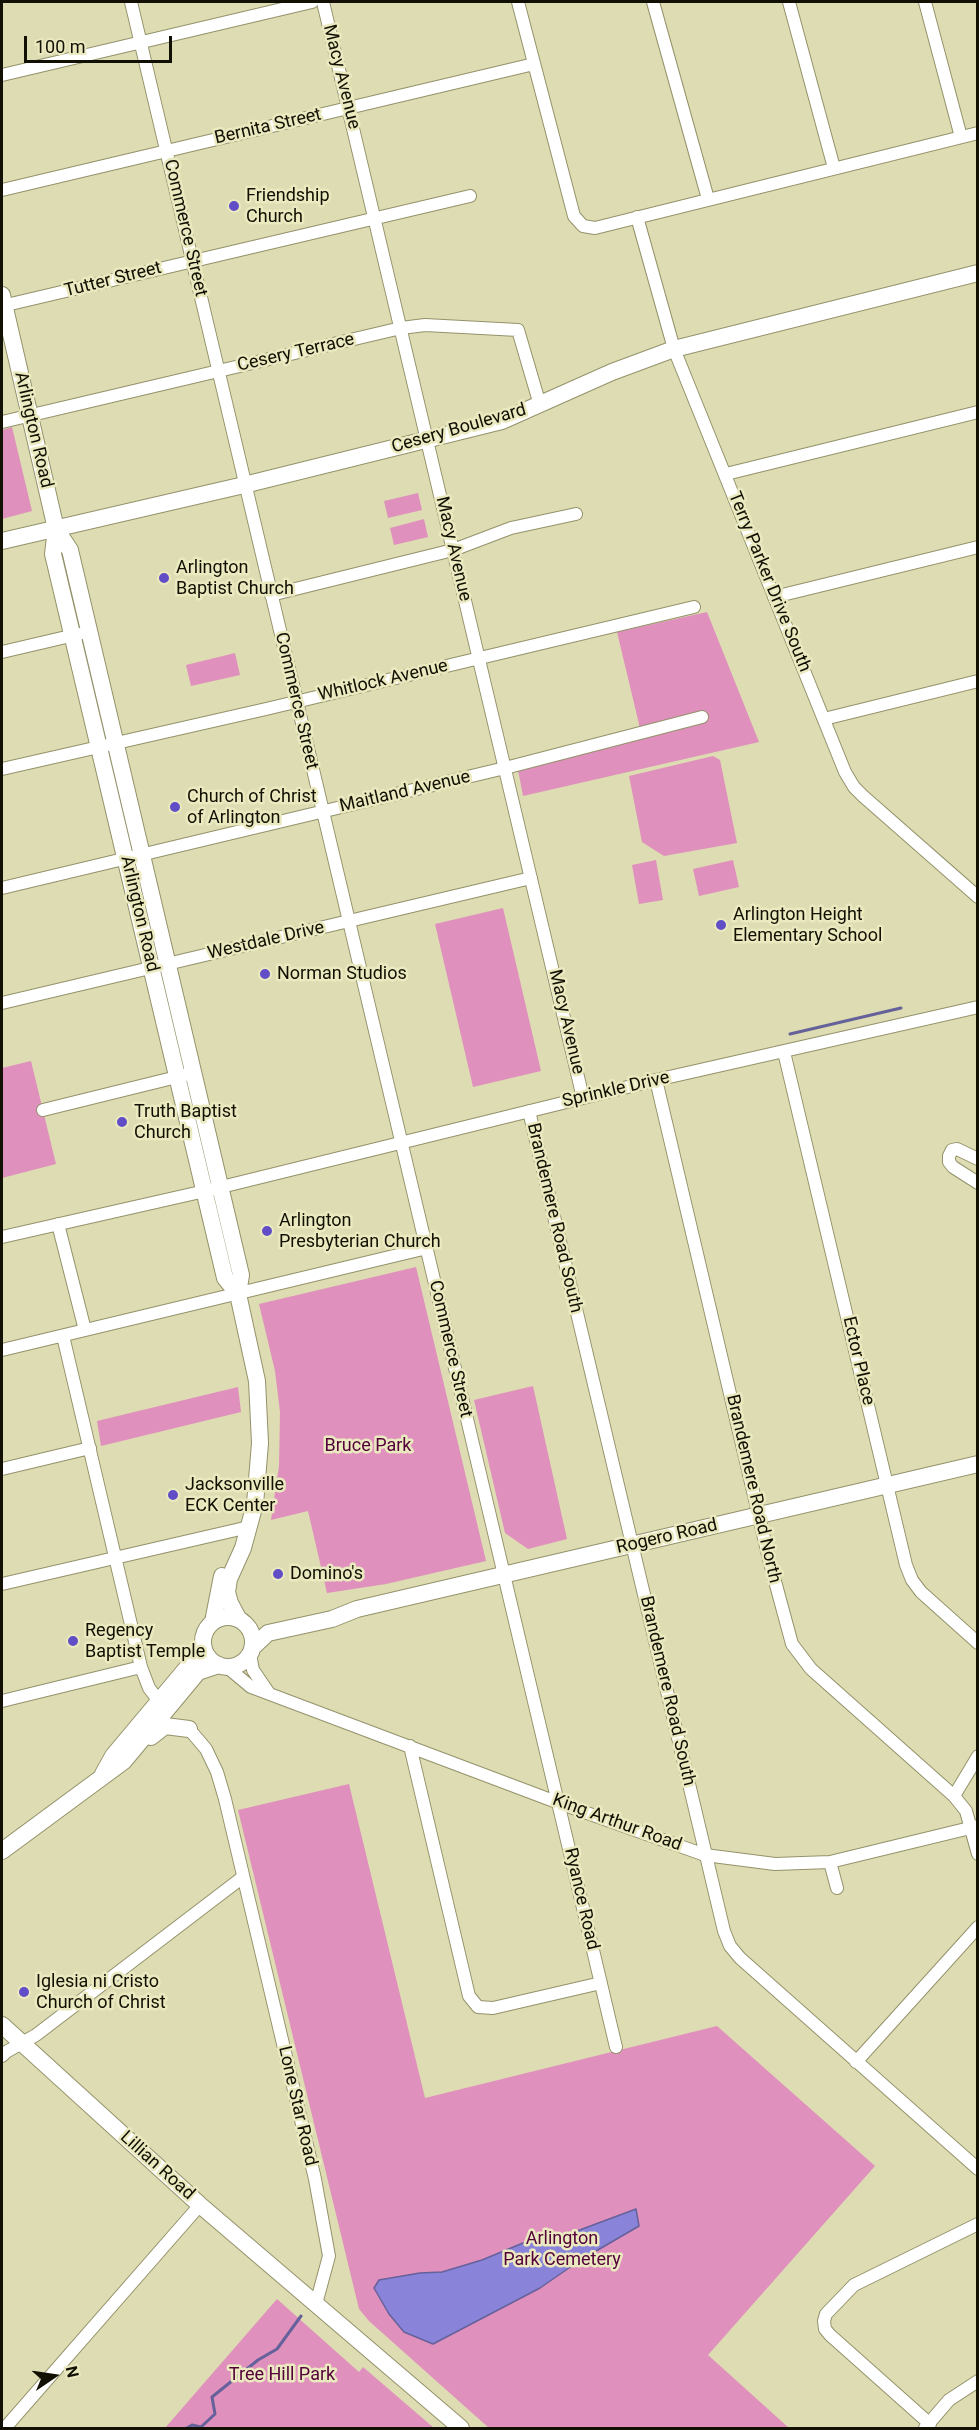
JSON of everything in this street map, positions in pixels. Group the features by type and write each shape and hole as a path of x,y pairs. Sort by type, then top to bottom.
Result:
{"main road":[{"name":"Cesery Boulevard","path":"2,541 244,485 502,421 612,372 674,349 978,273"},
{"name":"Arlington Road","path":"2,303 57,529 70,550 90,632 108,745 133,855 151,969 186,1075"},
{"name":"Arlington Road","path":"57,529 53,554 73,636 108,745"},
{"name":"Arlington Road","path":"133,855 168,964 186,1075 213,1189 241,1275 238,1294 260,1402 259,1474 249,1527 229,1579 227,1592 230,1603 241,1620"},
{"name":"Rogero Road","path":"252,1651 268,1633 332,1619 357,1609 978,1464"},
{"name":"Arlington Road","path":"213,1622 219,1584 223,1574 236,1563"},
{"name":"Rogero Road","path":"241,1620 263,1622 331,1610 357,1609"},
{"path":"2,1851 124,1761 198,1672 238,1665 252,1651 251,1631 241,1620 222,1617 213,1622 204,1635 203,1645 196,1657 113,1756 107,1773"},
{"path":"203,1645 207,1655 223,1666"},
{"path":"177,1699 178,1711 189,1729"},
{"path":"107,1773 128,1766 155,1732 165,1726 189,1729"},
{"name":"Lillian Road","path":"2,2025 200,2205 316,2304"},
{"path":"316,2304 462,2428"}],"street":[{"name":"Commerce Street","path":"131,2 504,1576"},
{"path":"2,75 312,2"},
{"name":"Macy Avenue","path":"322,2 583,1098"},
{"path":"518,2 574,216 583,226 595,228 978,133"},
{"path":"653,2 708,199"},
{"path":"789,2 834,168"},
{"path":"925,2 961,137"},
{"name":"Bernita Street","path":"2,190 534,64"},
{"name":"Tutter Street","path":"2,303 470,196"},
{"name":"Terry Parker Drive South","path":"637,217 674,349 845,772 854,787 978,897"},
{"name":"Cesery Terrace","path":"2,422 401,328 425,325 518,330 540,405"},
{"path":"726,474 978,412"},
{"path":"271,595 453,550 510,528 576,513"},
{"path":"774,597 978,547"},
{"name":"Whitlock Avenue","path":"2,769 694,607"},
{"path":"2,652 90,632"},
{"path":"824,719 978,681"},
{"name":"Maitland Avenue","path":"2,888 505,768 702,717"},
{"name":"Westdale Drive","path":"2,1003 531,878"},
{"name":"Sprinkle Drive","path":"2,1237 213,1189 656,1080 978,1007"},
{"name":"Ector Place","path":"784,1052 906,1565 912,1580 921,1592 978,1643"},
{"path":"43,1110 186,1075"},
{"name":"Brandemere Road North","path":"656,1080 759,1516 785,1621 797,1652 811,1670 954,1796 975,1827 978,1854"},
{"name":"Brandemere Road South","path":"529,1111 705,1855 724,1931 730,1946 740,1958 978,2169"},
{"path":"978,1159 957,1149 952,1150 948,1156 953,1167 978,1183"},
{"path":"58,1224 85,1330"},
{"path":"2,1350 427,1248"},
{"path":"63,1336 141,1667 149,1688 159,1701"},
{"path":"2,1469 90,1448"},
{"path":"2,1584 249,1527"},
{"name":"Ryance Road","path":"504,1576 616,2047"},
{"path":"252,1651 253,1670 269,1694"},
{"name":"King Arthur Road","path":"223,1666 251,1688 558,1803 705,1855 775,1864 830,1862 975,1827"},
{"path":"2,1701 141,1667"},
{"name":"Lone Star Road","path":"189,1729 206,1749 217,1772 328,2241 329,2256 316,2304"},
{"path":"410,1746 469,1996 478,2007 493,2008 600,1983"},
{"path":"954,1796 978,1756"},
{"path":"830,1862 837,1888"},
{"path":"2,2056 36,2035 243,1877"},
{"path":"856,2062 978,1927"},
{"path":"5,2428 200,2205"},
{"path":"978,2224 854,2285 826,2314 824,2322 825,2329 830,2335 928,2426 949,2400 966,2387 978,2382"}],"green space":[{"path":"12,427 32,511 2,519 2,430"},
{"path":"418,493 422,510 388,518 384,501"},
{"path":"424,519 428,537 394,545 390,528"},
{"path":"707,612 759,742 523,796 518,770 640,736 617,632"},
{"path":"235,653 240,675 191,686 186,665"},
{"path":"713,756 720,760 737,843 664,856 642,842 629,776"},
{"path":"656,860 663,900 639,904 632,865"},
{"path":"733,860 739,887 699,896 693,869"},
{"path":"503,908 541,1071 473,1087 435,924"},
{"path":"31,1061 56,1164 2,1178 2,1068"},
{"name":"Bruce Park","path":"416,1267 486,1561 386,1584 327,1593 308,1511 271,1520 279,1466 280,1412 275,1371 259,1304"},
{"path":"533,1386 567,1539 528,1549 505,1533 474,1400"},
{"path":"238,1387 241,1412 101,1446 97,1421"},
{"name":"Arlington Park Cemetery","path":"349,1784 425,2098 717,2026 875,2166 708,2355 789,2428 489,2428 369,2321 359,2309 238,1810"},
{"name":"Tree Hill Park","path":"277,2299 359,2372 363,2367 434,2428 165,2428"}],"shaded area":[{"path":"636,2209 639,2226 579,2261 540,2288 433,2344 404,2332 389,2314 374,2288 379,2280 442,2272 482,2260 523,2243 569,2234"}],"waterway":[{"path":"790,1034 901,1008"},
{"path":"187,2428 192,2425 201,2427 215,2414 212,2397 258,2360 277,2349 301,2316"}],"place":[{"name":"Friendship Church","path":"234,206"},
{"name":"Arlington Baptist Church","path":"164,578"},
{"name":"Church of Christ of Arlington","path":"175,807"},
{"name":"Arlington Height Elementary School","path":"721,925"},
{"name":"Norman Studios","path":"265,974"},
{"name":"Truth Baptist Church","path":"122,1122"},
{"name":"Arlington Presbyterian Church","path":"267,1231"},
{"name":"Jacksonville ECK Center","path":"173,1495"},
{"name":"Domino's","path":"278,1574"},
{"name":"Regency Baptist Temple","path":"73,1641"},
{"name":"Iglesia ni Cristo Church of Christ","path":"24,1992"}]}
